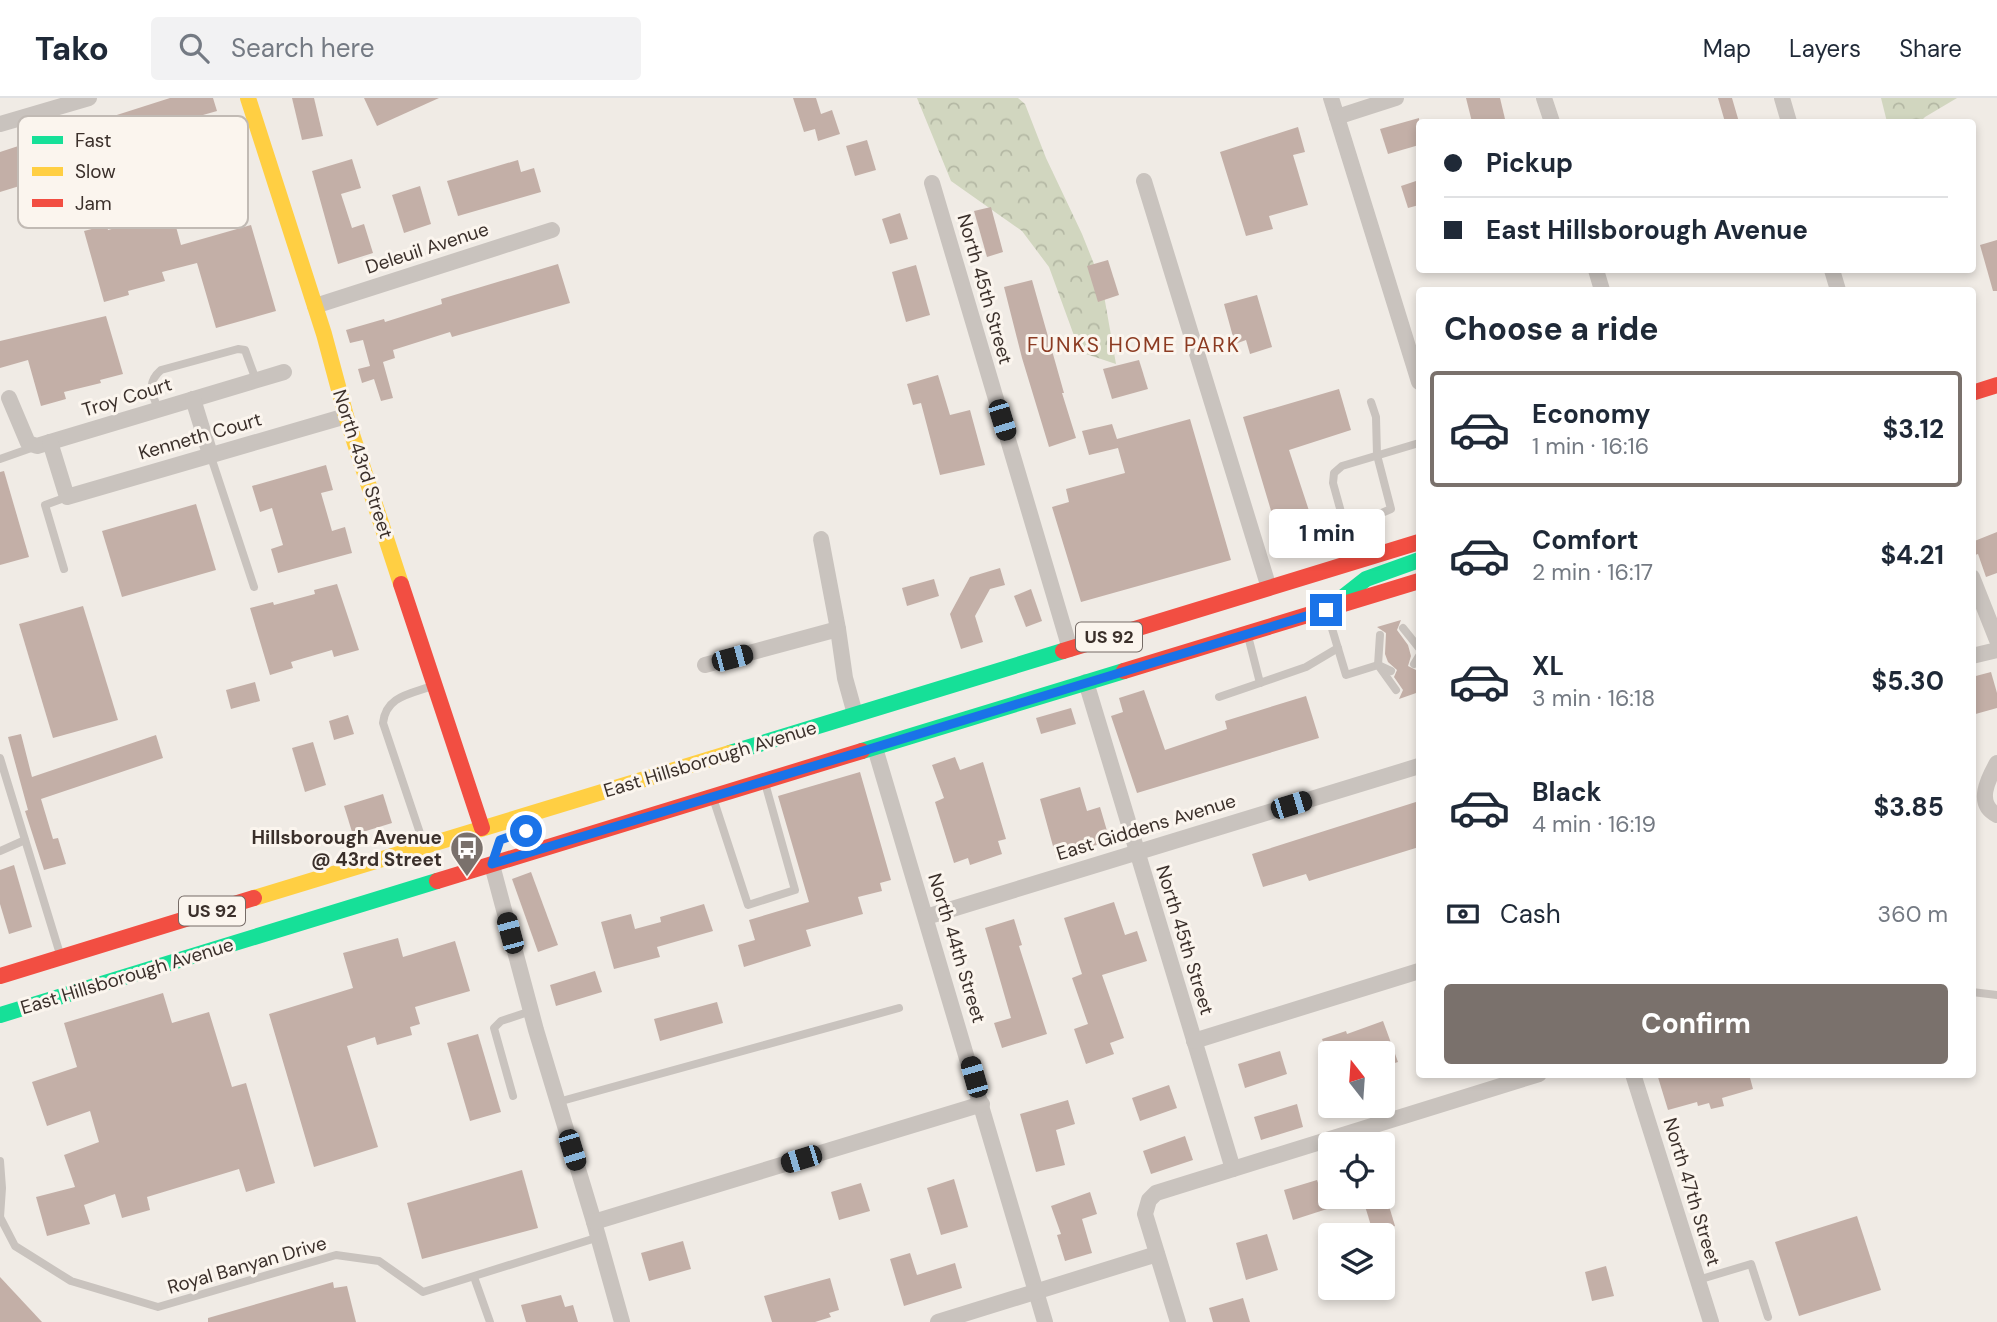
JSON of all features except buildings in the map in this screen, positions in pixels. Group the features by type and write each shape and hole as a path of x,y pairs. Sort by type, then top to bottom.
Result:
{"main road":[{"name":"North 43rd Street","path":"247,98 315,306 346,416 482,828"},
{"path":"1976,392 1997,385"},
{"name":"East Hillsborough Avenue","path":"0,975 1416,543"},
{"path":"1326,610 1366,579 1416,561"},
{"name":"East Hillsborough Avenue","path":"0,1015 1416,582"},
{"path":"492,864 500,840 526,831 537,812"},
{"path":"434,883 446,860 475,847 482,828"}],"street":[{"path":"27,116 89,98"},
{"path":"1331,98 1416,373"},
{"path":"1337,117 1396,98"},
{"path":"1544,98 1551,119"},
{"path":"1782,98 1788,119"},
{"path":"0,124 18,119"},
{"path":"1144,181 1269,588"},
{"name":"North 45th Street","path":"932,183 1070,649"},
{"name":"Deleuil Avenue","path":"315,306 552,230"},
{"name":"Troy Court","path":"44,444 284,372"},
{"path":"9,398 28,443 44,444 67,497"},
{"path":"193,399 210,454"},
{"name":"Kenneth Court","path":"67,497 346,416"},
{"path":"821,539 845,678 855,714"},
{"path":"1976,587 1997,640"},
{"path":"705,665 838,629"},
{"path":"1976,655 1997,650"},
{"name":"North 45th Street","path":"1086,682 1233,1169"},
{"name":"North 44th Street","path":"875,748 1045,1322"},
{"path":"1997,763 1987,782 1984,800 1997,816"},
{"name":"East Giddens Avenue","path":"926,917 1416,767"},
{"path":"492,864 530,1011 622,1322"},
{"path":"1194,1041 1416,972"},
{"path":"1178,1322 1145,1214 1149,1200 1156,1193 1526,1078"},
{"name":"North 47th Street","path":"1634,1078 1711,1322"},
{"path":"596,1229 982,1104"},
{"path":"938,1322 1157,1254"}],"lane":[{"path":"158,409 150,386 154,376 161,370 245,349 256,380"},
{"path":"1346,528 1391,509 1377,455 1376,417 1371,402"},
{"path":"0,458 44,444"},
{"path":"1355,562 1333,483 1334,473 1342,466 1416,444"},
{"path":"210,454 254,587"},
{"path":"64,569 45,505 67,497"},
{"path":"1326,610 1346,675 1378,665 1385,654"},
{"path":"1403,628 1416,646"},
{"path":"1247,634 1260,683"},
{"path":"1380,635 1378,665 1396,690"},
{"path":"1409,647 1416,649"},
{"path":"1219,697 1306,667 1338,648"},
{"path":"1378,665 1391,671"},
{"path":"424,846 383,723 384,710 390,702 435,685"},
{"path":"0,758 61,957"},
{"path":"713,798 748,905 795,890 764,782"},
{"path":"0,851 25,840"},
{"path":"1976,992 1997,995"},
{"path":"558,1102 899,1008"},
{"path":"513,1096 494,1028 501,1021 530,1011"},
{"name":"Royal Banyan Drive","path":"0,1161 0,1217 15,1246 71,1281 158,1307 336,1255 379,1261 423,1292 474,1276 596,1229"},
{"path":"1698,1280 1751,1264 1768,1317"},
{"path":"474,1276 490,1322"}],"green space":[{"path":"917,98 1018,98 1025,104 1102,284 1116,364 1080,352 1049,267 1022,231 951,181"},
{"path":"1881,98 1957,98 1923,119 1886,119"}],"traffic: fast":[{"path":"1338,601 1366,579 1416,561"},
{"path":"730,753 1063,651"},
{"path":"862,751 1124,671"},
{"path":"0,1015 437,881"}],"traffic: slow":[{"path":"248,98 401,584"},
{"path":"254,898 730,753"}],"traffic: jam":[{"path":"1976,392 1997,385"},
{"path":"1063,651 1416,543"},
{"path":"1124,671 1416,582"},
{"path":"401,584 482,828"},
{"path":"437,881 862,751"},
{"path":"0,976 254,898"}],"place":[{"name":"Hillsborough Avenue @ 43rd Street","path":"467,878"}],"district":[{"name":"FUNKS HOME PARK","path":"1134,345"}],"route":[{"path":"526,831 500,840 492,864 1326,610"}]}
